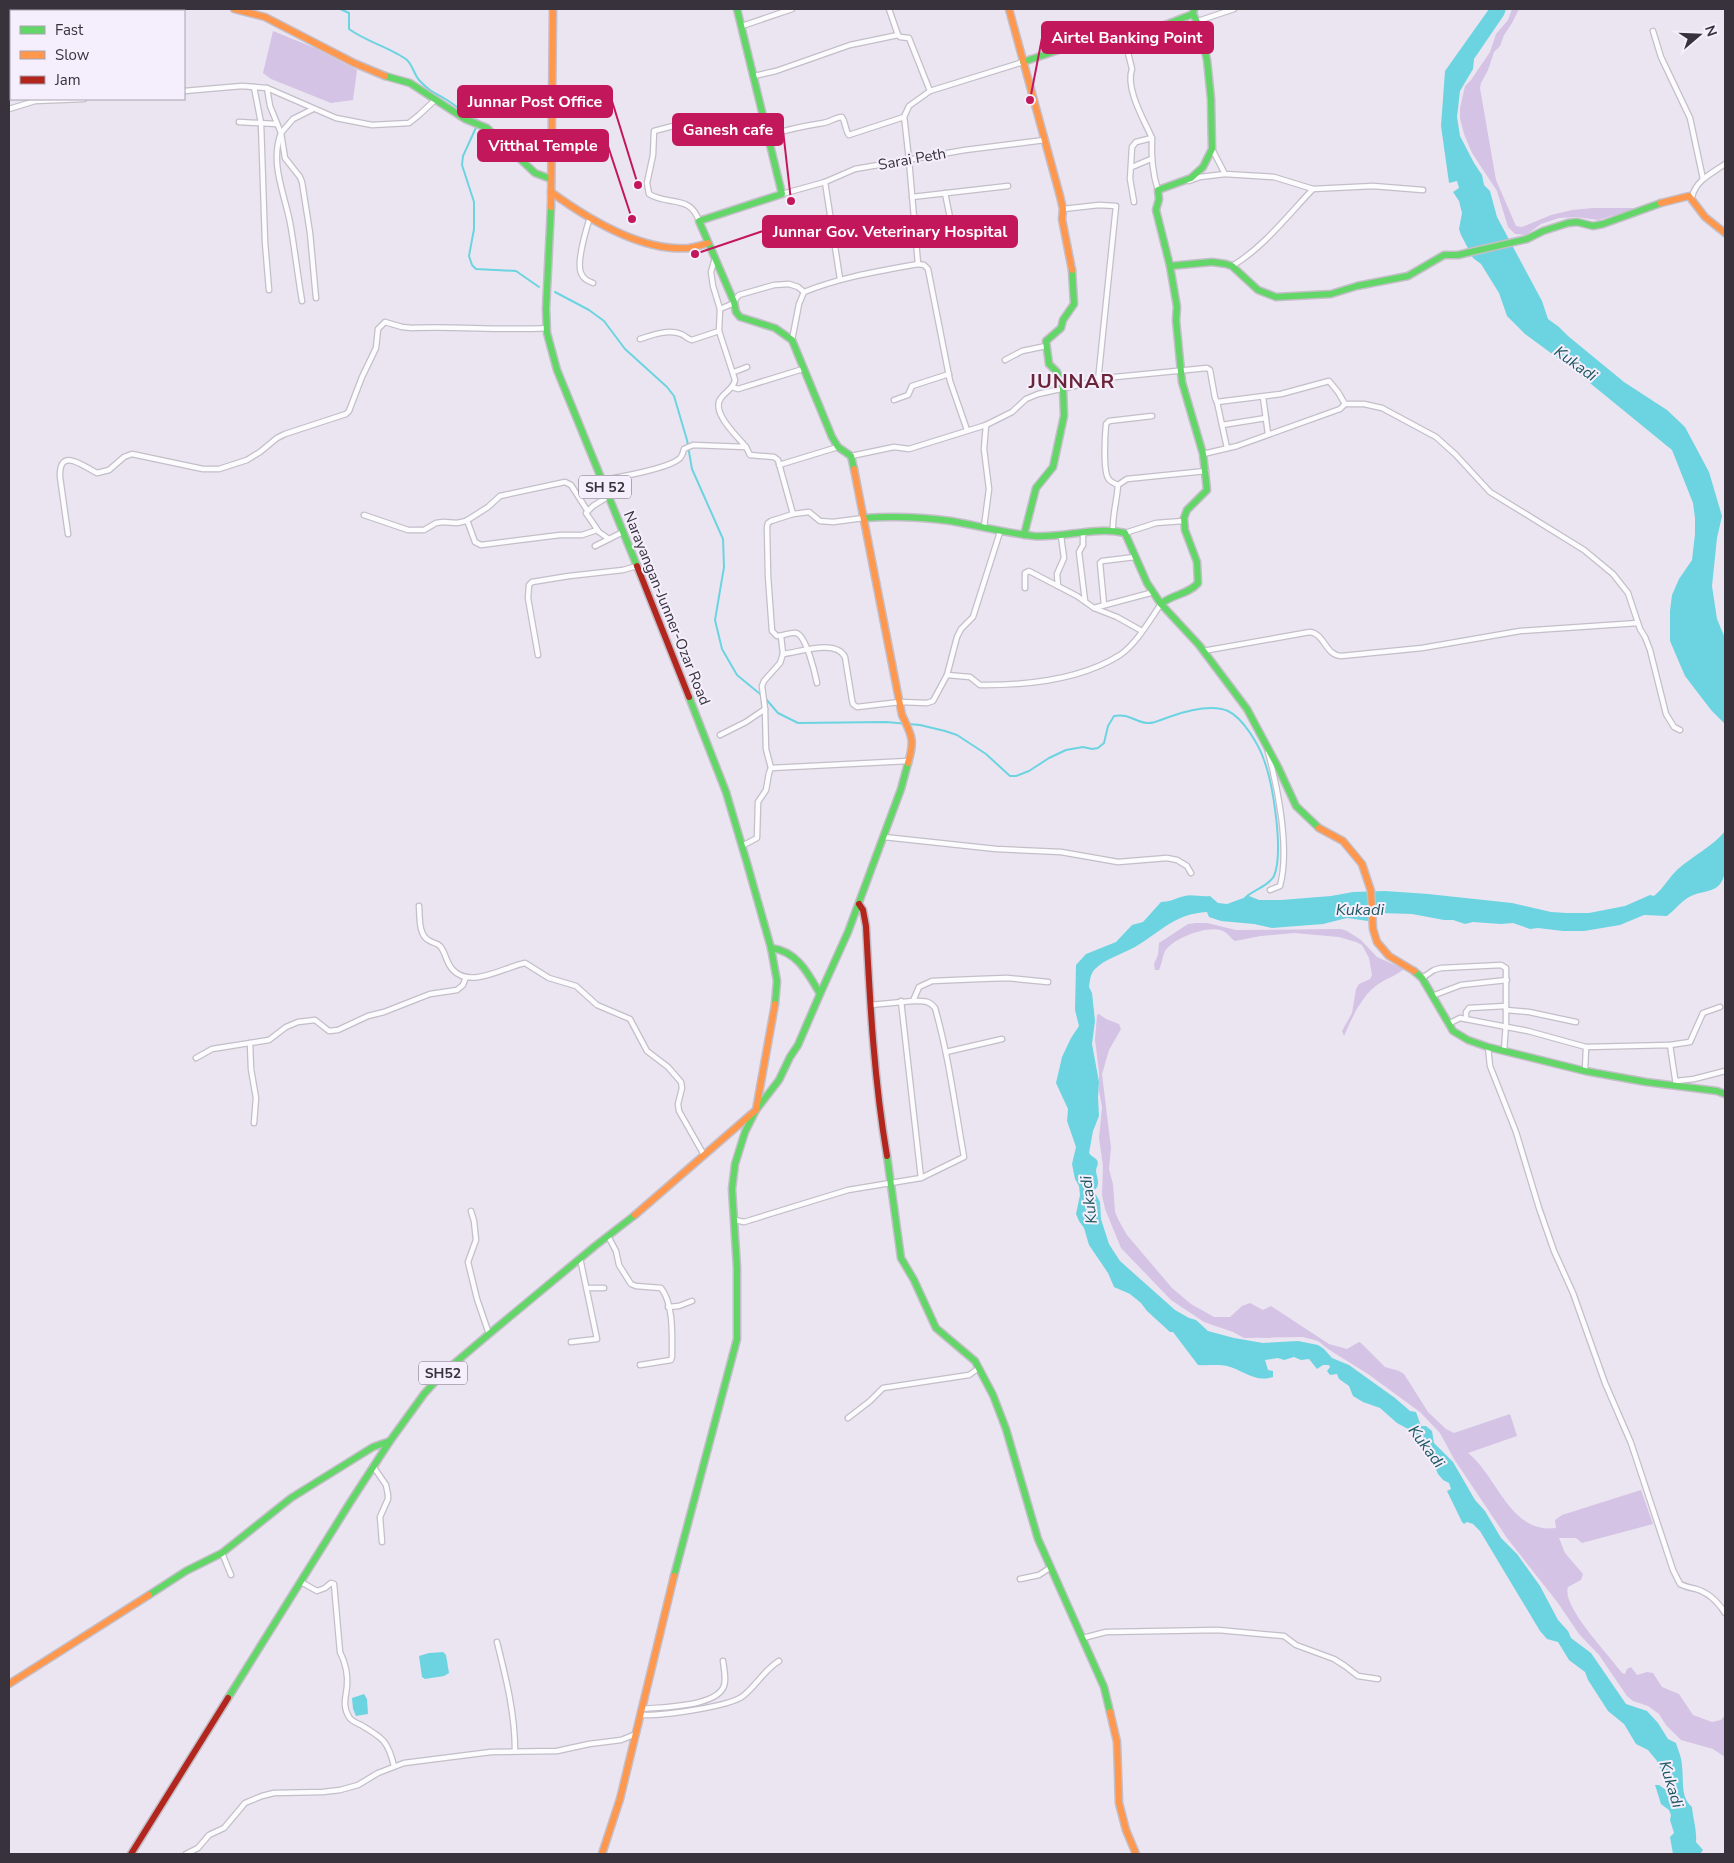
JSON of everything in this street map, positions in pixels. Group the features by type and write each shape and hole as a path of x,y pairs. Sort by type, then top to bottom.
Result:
{"street":[{"path":"234,9 265,18 383,76 405,81 465,119 487,128 535,173 551,179"},
{"name":"Narayangan-Junner-Ozar Road","path":"553,9 547,328 557,370 624,532 726,792 771,948 777,982 776,1000 756,1110"},
{"path":"699,221 782,194 737,9"},
{"path":"742,26 792,9"},
{"path":"888,9 898,35"},
{"path":"1008,9 1063,210 1062,219 1071,256 1076,300 1065,316 1061,328 1046,341 1049,364 1057,372 1063,388 1064,416 1053,467 1036,488 1024,535"},
{"path":"1198,21 1234,9"},
{"path":"918,264 910,160 904,117 912,102 930,91 1106,34 1165,25 1184,19 1194,11 1208,64 1212,149 1208,161 1185,183"},
{"path":"1653,31 1661,57 1690,118 1703,179"},
{"path":"947,675 970,677 980,685 1016,685 1072,675 1120,655 1131,645 1161,604 1170,597 1190,590 1198,583 1197,562 1183,520 1187,510 1207,490 1206,471 1181,371 1176,320 1177,307 1170,266 1156,210 1159,200 1151,160 1152,138 1135,101 1130,74 1132,68 1123,32"},
{"path":"754,76 776,71 850,45 898,35 909,38 930,91"},
{"path":"185,91 230,87 266,88 313,109 357,123 372,125 409,123 435,100"},
{"path":"254,87 261,123 265,242 269,290"},
{"path":"266,88 270,106 281,133 285,158 302,182 308,217 316,298"},
{"path":"9,108 38,100"},
{"path":"302,301 291,227 276,159 277,144 281,133 292,119 313,109"},
{"path":"768,136 792,128 826,123 839,117 842,117 845,121 846,132 849,135 904,117"},
{"path":"764,120 708,132 697,132 677,125 654,131 653,155 647,183 649,194 656,198 675,201 689,206 697,214 734,302 736,312 740,317 775,328 792,340"},
{"path":"239,122 277,124"},
{"path":"1134,202 1130,180 1133,144 1152,138"},
{"name":"Sarai Peth","path":"782,194 825,182 855,169 965,150 1045,140"},
{"path":"1212,149 1225,174"},
{"path":"1132,167 1143,161 1151,160"},
{"path":"1725,164 1694,187 1692,197 1707,219 1725,233"},
{"path":"1158,190 1200,178 1225,174 1274,177 1313,189 1373,186 1423,190"},
{"path":"825,182 840,279"},
{"path":"912,196 1008,186"},
{"path":"1232,266 1246,258 1261,244 1313,189"},
{"path":"551,192 566,204 590,217 648,243 681,248 708,243"},
{"path":"945,193 955,242"},
{"path":"1170,266 1212,262 1232,266 1253,286 1267,294 1276,296 1325,295 1408,276 1423,268 1435,258 1449,254 1458,255 1527,239 1568,222 1593,226 1604,224 1662,203 1692,197"},
{"path":"1063,210 1100,205 1116,206 1098,380"},
{"path":"590,217 580,266 581,274 585,279 593,283"},
{"path":"715,258 711,272 720,309 719,331 734,372 735,384 719,401 719,412 723,421 746,447 750,455 774,457 778,460 793,514"},
{"path":"602,1854 620,1799 685,1533 726,1386 737,1339 738,1268 733,1176 745,1132 756,1110 779,1080 818,1004 820,994 836,962 859,904 869,871 884,837 913,746 910,732 903,717 851,456 838,447 792,340 799,304 804,292 840,279 871,272 918,264 924,265 928,269 934,310 949,374 967,430"},
{"path":"720,309 730,306 739,295 774,285 789,284 798,287 804,292"},
{"path":"68,534 60,478 60,469 65,462 69,460 76,461 97,473 109,470 124,457 132,454 203,469 220,469 247,460 278,438 346,414 376,348 378,328 385,322 412,328 496,328 521,330 547,328"},
{"path":"640,339 667,332 683,335 688,340 692,340 719,331"},
{"path":"1004,360 1022,351 1046,346"},
{"path":"734,372 747,368"},
{"path":"851,456 894,447 909,449 986,425 1012,412 1026,399 1038,394 1098,380 1207,368 1210,370 1227,448"},
{"path":"732,387 738,389 803,369"},
{"path":"894,400 908,395 912,386 949,374"},
{"path":"1217,402 1281,394 1329,381 1346,404"},
{"path":"1263,397 1268,434"},
{"path":"1203,454 1227,448 1340,409 1346,404 1364,404 1382,408 1436,437 1455,454 1490,492 1584,550 1613,574 1628,593 1650,650 1666,714 1674,727 1680,730"},
{"path":"1118,485 1108,478 1106,469 1106,424 1109,421 1152,416"},
{"path":"1222,425 1266,418"},
{"path":"984,527 989,489 984,449 986,425"},
{"path":"603,480 666,466 678,461 685,448 693,445 746,447"},
{"path":"779,464 838,447"},
{"path":"1118,485 1127,479 1206,471"},
{"path":"364,515 401,528 415,531 424,530 436,523 458,523 467,520 488,507 500,496 565,482 571,485 597,530 608,540"},
{"path":"1113,532 1112,522 1116,507 1118,485"},
{"path":"587,510 609,496"},
{"path":"817,682 807,650 799,634 776,636 772,631 767,528 768,523 771,521 793,514 809,512 820,521 833,522 864,518 912,516 984,527 1000,532 1032,537 1113,532 1125,533 1156,523 1183,520"},
{"path":"467,520 475,542 481,545 566,534 582,535 597,530"},
{"path":"595,546 624,532"},
{"path":"783,654 830,647 839,649 845,657 852,700 853,704 857,706 900,702 927,703 933,701 947,675 957,637 961,629 972,617 1000,532"},
{"path":"1125,533 1135,557 1161,604 1203,651 1246,709 1278,767 1296,806 1317,827 1336,836 1348,846 1362,864 1371,890 1373,930 1382,950 1422,978 1448,1024 1457,1034 1488,1047 1585,1071 1646,1082 1676,1083 1725,1094"},
{"path":"1083,534 1083,545 1079,552 1085,601"},
{"path":"1058,586 1057,574 1064,558 1061,536"},
{"path":"1104,605 1100,563 1135,557"},
{"path":"538,655 528,598 528,586 532,582 624,570 637,566"},
{"path":"1026,588 1025,573 1027,571 1058,586 1094,608 1117,616 1142,631"},
{"path":"1094,608 1154,592"},
{"path":"1203,651 1310,632 1317,634 1332,654 1341,656 1422,648 1520,631 1638,622"},
{"path":"742,846 757,838 758,802 766,790 771,768 766,749 766,709 762,692 764,681 780,663 783,654 781,636"},
{"path":"720,736 766,709"},
{"path":"1266,746 1274,776 1284,855 1280,886 1270,890"},
{"path":"771,768 908,761"},
{"path":"884,837 996,849 1061,852 1118,862 1167,858 1177,860 1187,866 1191,873"},
{"path":"859,904 863,910 866,926 870,1005 879,1110 901,1258 914,1280 936,1328 975,1361 980,1368 1006,1429 1031,1518 1104,1686 1114,1726 1118,1764 1119,1803 1126,1830 1136,1854"},
{"path":"419,906 421,931 425,938 440,947 449,965 461,977 489,974 526,963 549,978 576,986 597,1005 630,1020 647,1051 668,1067 681,1082 682,1088 678,1110 704,1155"},
{"path":"771,948 780,947 796,959 820,994"},
{"path":"1422,978 1441,968 1501,965 1506,968 1504,1051"},
{"path":"196,1058 212,1049 270,1040 286,1027 311,1020 318,1021 329,1031 338,1030 368,1016 384,1012 430,994 457,990 463,985 466,977"},
{"path":"913,1000 919,987 932,981 1007,978 1048,982"},
{"path":"1432,996 1461,985 1507,980"},
{"path":"735,1220 744,1222 848,1190 921,1178 964,1157 946,1052 935,1008 932,1003 913,1000 870,1005"},
{"path":"901,1001 921,1178"},
{"path":"1448,1024 1460,1018 1506,1027 1586,1047 1670,1045 1690,1042 1703,1012 1720,1007"},
{"path":"1466,1019 1466,1012 1469,1008 1506,1008 1576,1022"},
{"path":"946,1052 1002,1039"},
{"path":"250,1043 251,1069 256,1098 254,1123"},
{"path":"1670,1045 1676,1083"},
{"path":"1488,1047 1490,1066 1516,1132 1545,1226 1573,1293 1605,1383 1631,1443 1672,1570 1680,1584 1712,1597 1718,1602 1725,1613"},
{"path":"1585,1071 1586,1047"},
{"path":"1676,1083 1725,1071"},
{"name":"SH52","path":"131,1854 373,1466 424,1394 443,1373 580,1258 626,1223 756,1110"},
{"path":"471,1211 476,1240 468,1262 477,1299 489,1334"},
{"path":"608,1236 616,1251 620,1265 631,1284 661,1288 668,1307 672,1332 671,1360 640,1365"},
{"path":"571,1342 597,1339 580,1258"},
{"path":"586,1288 604,1288"},
{"path":"668,1307 679,1306 692,1301"},
{"path":"848,1418 883,1388 969,1375 980,1368"},
{"path":"9,1684 186,1571 222,1553 291,1498 373,1447 390,1441"},
{"path":"373,1466 386,1485 388,1495 380,1517 382,1542"},
{"path":"222,1553 231,1575"},
{"path":"1020,1579 1039,1575 1051,1567"},
{"path":"301,1582 317,1591 331,1583 334,1584 340,1652 346,1672 347,1686 344,1701 346,1710 349,1718 383,1740 390,1750 394,1766"},
{"path":"1083,1638 1106,1632 1218,1630 1284,1636 1296,1645 1334,1659 1358,1676 1378,1679"},
{"path":"497,1642 510,1699 515,1730 515,1750"},
{"path":"642,1712 697,1703 719,1694 725,1685 723,1661"},
{"path":"642,1712 656,1715 724,1704 741,1698 778,1661"},
{"path":"186,1854 198,1848 209,1835 224,1828 245,1803 251,1799 274,1793 340,1790 358,1785 378,1772 394,1766 459,1755 515,1750 557,1751 589,1744 622,1740 636,1734"}],"shaded area":[{"path":"1512,9 1519,9 1500,46 1494,52 1480,88 1496,180 1516,226 1522,227 1551,215 1572,210 1637,208 1598,220 1576,217 1559,218 1541,224 1526,235 1515,234 1508,227 1497,191 1472,153 1464,134 1460,118 1460,108 1465,86 1490,52 1496,34 1508,20"},
{"path":"273,31 315,48 357,70 353,100 331,103 271,79 263,73"},
{"path":"1207,923 1236,930 1341,929 1361,940 1377,957 1404,969 1380,983 1368,993 1358,1007 1344,1036 1342,1031 1352,1013 1356,989 1359,984 1370,979 1372,975 1369,958 1362,945 1339,937 1294,933 1235,941 1223,931 1209,929 1175,941 1165,951 1159,970 1155,970 1154,964 1158,955 1159,943 1188,924"},
{"path":"1099,1014 1119,1024 1121,1029 1109,1050 1102,1074 1111,1148 1109,1169 1113,1184 1115,1212 1127,1235 1172,1288 1191,1304 1214,1317 1230,1317 1242,1306 1250,1303 1263,1310 1271,1306 1329,1344 1347,1349 1359,1342 1361,1343 1385,1367 1404,1374 1428,1412 1446,1429 1454,1433 1510,1414 1517,1436 1468,1453 1479,1463 1506,1502 1527,1522 1540,1527 1556,1528 1555,1520 1562,1515 1641,1490 1653,1524 1582,1543 1576,1538 1559,1538 1565,1553 1583,1574 1581,1580 1568,1587 1568,1595 1572,1606 1588,1631 1622,1673 1625,1674 1627,1669 1631,1667 1637,1675 1647,1672 1653,1673 1662,1687 1679,1694 1693,1715 1712,1722 1721,1720 1725,1715 1725,1757 1713,1749 1681,1740 1666,1725 1659,1714 1648,1706 1633,1701 1627,1696 1599,1655 1579,1634 1558,1603 1507,1538 1454,1459 1440,1433 1420,1412 1318,1341 1303,1337 1244,1338 1204,1322 1171,1300 1121,1248 1105,1209 1102,1195 1103,1166 1099,1138 1102,1107 1095,1040 1097,1015"}],"water":[{"name":"Kukadi","path":"1489,9 1506,9 1504,15 1474,59 1473,69 1460,91 1457,117 1460,136 1482,175 1484,185 1490,191 1497,217 1542,301 1548,319 1624,382 1667,410 1685,427 1709,472 1722,516 1717,538 1712,586 1717,619 1725,638 1725,724 1711,710 1685,676 1670,641 1672,595 1679,579 1692,560 1695,534 1693,503 1672,450 1574,370 1525,334 1507,316 1499,293 1481,264 1473,258 1459,229 1462,213 1459,201 1453,192 1459,188 1457,181 1449,183 1441,126 1445,71"},
{"name":"Kukadi","path":"1725,831 1726,861 1724,877 1721,883 1714,889 1687,898 1667,916 1644,915 1620,925 1584,931 1563,931 1530,929 1513,923 1473,922 1465,924 1453,920 1412,914 1380,913 1368,921 1347,918 1323,924 1272,928 1254,924 1221,921 1209,917 1207,912 1196,913 1169,924 1135,947 1099,965 1093,971 1089,987 1092,993 1095,1021 1092,1044 1099,1082 1099,1116 1093,1131 1089,1153 1098,1162 1096,1171 1098,1184 1094,1191 1100,1202 1101,1219 1109,1244 1120,1261 1175,1310 1196,1320 1208,1331 1263,1343 1298,1341 1318,1345 1332,1358 1349,1365 1410,1411 1416,1412 1421,1426 1426,1426 1432,1431 1434,1443 1453,1462 1475,1500 1485,1511 1501,1538 1517,1554 1540,1586 1558,1620 1568,1631 1571,1638 1591,1653 1626,1704 1647,1711 1658,1723 1668,1739 1676,1743 1682,1763 1684,1794 1692,1807 1696,1842 1703,1850 1700,1854 1673,1854 1670,1837 1674,1833 1670,1820 1671,1815 1669,1810 1661,1804 1655,1785 1659,1785 1666,1790 1669,1786 1667,1777 1662,1773 1657,1761 1648,1750 1636,1744 1624,1724 1608,1711 1585,1672 1569,1660 1558,1642 1547,1639 1540,1631 1480,1531 1473,1524 1467,1522 1464,1524 1462,1522 1447,1491 1451,1489 1449,1483 1438,1474 1430,1455 1415,1439 1410,1430 1397,1423 1380,1408 1353,1396 1349,1386 1339,1379 1337,1374 1330,1375 1327,1371 1330,1367 1329,1365 1323,1365 1317,1369 1309,1359 1301,1360 1294,1357 1284,1360 1278,1358 1265,1360 1268,1370 1273,1371 1273,1377 1260,1378 1227,1366 1198,1365 1173,1332 1170,1332 1130,1294 1114,1287 1108,1273 1089,1245 1084,1228 1076,1214 1080,1195 1072,1164 1076,1147 1067,1121 1068,1109 1056,1083 1062,1057 1079,1026 1075,1010 1076,965 1086,954 1116,942 1132,925 1143,922 1161,902 1190,895 1210,896 1218,903 1227,904 1249,896 1259,900 1281,900 1331,896 1353,892 1385,891 1512,903 1551,912 1589,913 1625,906 1650,895 1654,896 1678,869 1714,842"},
{"path":"443,1652 446,1655 449,1673 444,1676 425,1679 422,1677 419,1656"},
{"path":"364,1694 367,1699 368,1714 356,1716 352,1698"}],"waterway":[{"path":"340,9 349,13 349,29 407,60 417,78 426,87 479,121 463,156 462,165 474,202 474,229 469,256 472,265 476,269 516,271 539,287"},
{"path":"555,292 589,310 604,321 625,349 667,387 674,396 687,440 692,469 723,539 724,567 715,620 722,649 737,675 765,698 778,713 798,723 886,722 920,725 945,731 957,735 986,754 1010,776 1016,776 1029,771 1066,750 1083,747 1098,748 1104,743 1108,726 1114,716 1119,715 1150,723 1198,709 1214,708 1228,711 1234,714 1245,726 1262,754 1271,785 1278,835 1277,865 1274,876 1268,883 1245,898"}],"traffic: fast":[{"path":"737,9 782,194 699,221 734,302 736,312 740,317 775,328 792,340 832,437 838,447 851,456 854,469"},
{"path":"1023,62 1106,34 1165,25 1193,14 1194,9"},
{"path":"1161,604 1190,590 1198,583 1197,562 1185,530 1184,518 1187,510 1207,490 1203,454 1182,382 1176,320 1177,307 1170,266 1156,210 1159,199 1158,190 1191,178 1203,167 1212,149 1211,99 1207,60 1199,26 1193,14"},
{"path":"385,76 410,83 465,119 487,128 535,173 551,179"},
{"path":"1170,266 1212,262 1226,264 1232,266 1258,290 1276,297 1331,294 1357,286 1408,276 1444,255 1458,255 1527,239 1543,231 1568,223 1577,222 1593,226 1603,224 1661,203"},
{"path":"551,207 546,309 547,333 557,370 637,566"},
{"path":"1024,535 1036,488 1053,467 1064,416 1063,388 1057,372 1049,364 1046,341 1061,328 1063,320 1074,304 1072,270"},
{"path":"864,518 897,517 951,521 1034,536 1091,531 1125,533 1147,583 1161,604 1199,645 1247,709 1278,767 1296,806 1319,828"},
{"path":"689,697 726,792 771,948 777,981 775,1004"},
{"path":"820,994 848,932 901,789 908,763"},
{"path":"674,1576 737,1339 737,1268 732,1189 735,1164 745,1132 756,1110 779,1080 798,1045 820,994 806,971 795,958 780,950 771,948"},
{"path":"1414,971 1422,978 1453,1031 1468,1040 1488,1047 1585,1071 1646,1082 1717,1091 1725,1094"},
{"path":"887,1156 901,1258 914,1280 936,1328 975,1361 993,1395 1006,1429 1038,1539 1104,1687 1110,1712"},
{"path":"228,1698 351,1501 390,1441 424,1394 443,1373 635,1215"},
{"path":"149,1595 186,1571 222,1553 291,1498 373,1447 390,1441"}],"traffic: slow":[{"path":"234,9 265,17 354,63 385,76"},
{"path":"551,207 553,9"},
{"path":"1009,9 1060,196 1063,209 1062,219 1072,270"},
{"path":"551,192 599,223 634,239 671,248 689,248 708,243"},
{"path":"1661,203 1689,196 1705,217 1725,233"},
{"path":"854,469 902,715 912,743 908,763"},
{"path":"1319,828 1343,841 1362,864 1371,891 1373,929 1377,942 1389,956 1414,971"},
{"path":"635,1215 756,1110 775,1004"},
{"path":"602,1854 620,1799 674,1576"},
{"path":"9,1684 149,1595"},
{"path":"1110,1712 1117,1742 1119,1803 1126,1830 1136,1854"}],"traffic: jam":[{"path":"637,566 689,697"},
{"path":"859,904 863,910 866,926 876,1070 887,1156"},
{"path":"131,1854 228,1698"}],"place":[{"name":"Airtel Banking Point","path":"1030,100"},
{"name":"Junnar Post Office","path":"638,185"},
{"name":"Ganesh cafe","path":"791,201"},
{"name":"Vitthal Temple","path":"632,219"},
{"name":"Junnar Gov. Veterinary Hospital","path":"695,254"}],"district":[{"name":"JUNNAR","path":"1072,381"}]}
